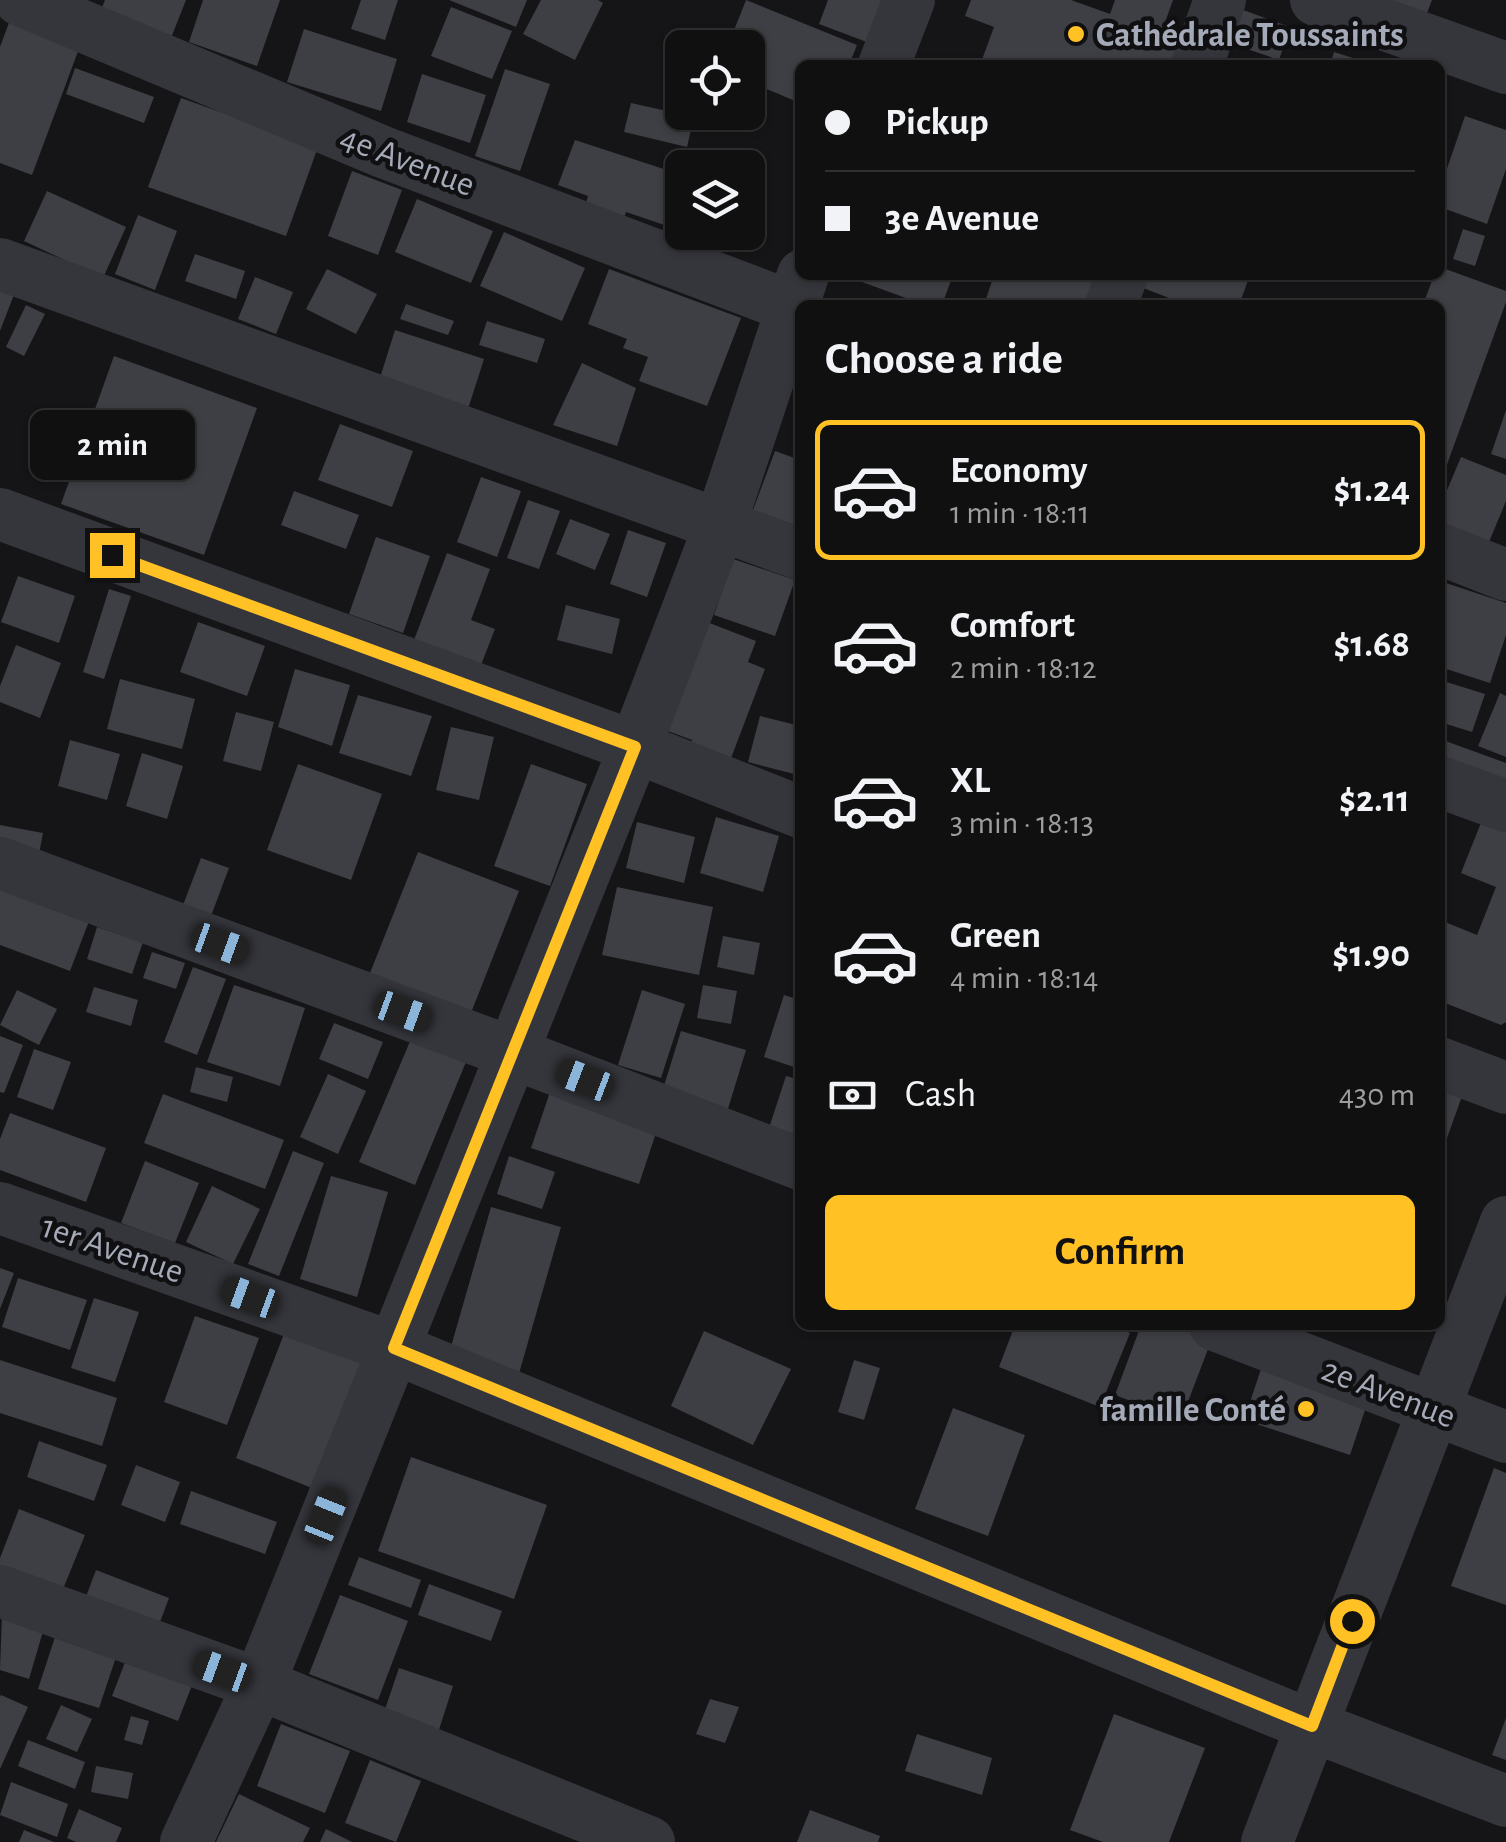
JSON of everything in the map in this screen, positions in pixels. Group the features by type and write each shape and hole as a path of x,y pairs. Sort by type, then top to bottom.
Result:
{"street":[{"name":"4e Avenue","path":"20,0 384,152 798,297"},
{"path":"886,60 909,0"},
{"path":"1198,60 1220,0"},
{"path":"1316,0 1506,68"},
{"path":"0,264 795,552"},
{"path":"186,1842 259,1684 635,747 720,525 795,306"},
{"path":"0,514 635,747 795,810"},
{"path":"1445,552 1506,575"},
{"path":"1445,784 1506,806"},
{"path":"0,862 795,1162"},
{"path":"1445,1065 1506,1088"},
{"name":"1er Avenue","path":"0,1208 394,1348 1312,1726 1506,1801"},
{"path":"1268,1842 1506,1222"},
{"name":"2e Avenue","path":"1229,1330 1506,1437"},
{"path":"0,1591 259,1684 649,1842"}],"building":[{"path":"105,0 186,0 171,38 101,10"},
{"path":"203,0 280,0 257,66 189,42"},
{"path":"361,0 398,0 385,40 351,29"},
{"path":"449,0 527,0 516,27"},
{"path":"541,0 603,3 575,60 523,34"},
{"path":"746,0 857,45 851,60 795,60 795,101 765,88 765,30 734,30"},
{"path":"828,0 889,0 872,44 819,24"},
{"name":"Cathédrale Toussaints","path":"971,0 1071,0 1110,14 1115,0 1173,0 1158,42 1176,49 1172,60 982,60 994,27 965,16"},
{"path":"1391,0 1432,0 1427,13"},
{"path":"451,7 512,31 492,79 431,56"},
{"path":"1235,7 1290,27 1279,60 1224,41"},
{"path":"10,20 80,46 32,175 0,163 0,47"},
{"path":"304,29 397,59 381,111 287,82"},
{"path":"1334,52 1359,60 1332,60"},
{"path":"75,68 154,97 144,123 66,94"},
{"path":"505,69 550,84 520,171 475,156"},
{"path":"422,74 486,95 470,143 407,122"},
{"path":"181,98 318,147 286,236 148,187"},
{"path":"631,103 665,111 665,130 691,130 687,147 624,132"},
{"path":"1465,116 1506,130 1506,169 1487,224 1445,209 1445,174"},
{"path":"575,140 665,169 665,225 626,212 623,221 584,210 588,196 558,185"},
{"path":"352,171 402,190 378,255 328,236"},
{"path":"47,191 126,227 103,278 24,241"},
{"path":"417,199 493,231 471,283 395,252"},
{"path":"138,215 177,231 155,290 115,274"},
{"path":"1463,229 1485,236 1475,266 1453,259"},
{"path":"504,232 585,268 562,321 480,286"},
{"path":"195,254 245,271 236,299 185,281"},
{"path":"327,269 377,294 356,334 306,309"},
{"path":"609,269 741,318 707,406 639,381 648,357 623,348 627,339 588,324"},
{"path":"1445,269 1506,291 1506,302 1445,470 1445,300 1425,300 1432,280 1445,280"},
{"path":"255,277 293,292 276,334 238,319"},
{"path":"856,280 951,280 944,300 911,300"},
{"path":"992,280 1094,280 1088,300 986,300"},
{"path":"1135,280 1248,280 1241,300 1174,300 1133,284"},
{"path":"0,286 15,292 0,331"},
{"path":"406,304 454,321 448,335 400,319"},
{"path":"26,305 45,314 24,356 6,347"},
{"path":"487,321 545,339 537,363 479,345"},
{"path":"395,330 484,359 468,409 379,381"},
{"path":"114,356 257,408 204,555 61,504"},
{"path":"582,363 636,388 617,446 553,425"},
{"path":"1506,410 1506,459 1491,454"},
{"path":"340,424 413,451 392,507 318,480"},
{"path":"775,451 795,458 795,547 746,529"},
{"path":"1461,457 1506,475 1506,501 1489,542 1445,524 1445,495"},
{"path":"481,477 521,491 497,557 457,542"},
{"path":"294,491 359,515 346,549 281,525"},
{"path":"528,500 560,511 539,569 507,558"},
{"path":"570,519 610,534 595,570 556,554"},
{"path":"628,530 666,543 647,597 610,584"},
{"path":"376,537 430,556 403,633 349,614"},
{"path":"447,553 490,569 471,620 495,629 481,665 414,640"},
{"path":"733,559 795,580 775,636 714,615"},
{"path":"18,576 75,596 59,643 1,622"},
{"path":"1445,583 1506,603 1506,635 1490,683 1445,669"},
{"path":"109,589 131,596 104,679 83,672"},
{"path":"566,605 620,619 612,654 557,640"},
{"path":"694,617 756,641 748,662 765,669 728,766 689,751 692,740 652,725"},
{"path":"198,622 265,646 247,696 180,672"},
{"path":"16,645 61,663 40,718 0,702 0,686"},
{"path":"295,669 350,685 332,746 278,727"},
{"path":"120,679 195,699 182,749 107,729"},
{"path":"1445,682 1485,694 1472,732 1445,724"},
{"path":"1500,693 1506,696 1506,757 1478,746"},
{"path":"358,695 432,716 411,776 339,753"},
{"path":"236,712 274,722 261,771 223,761"},
{"path":"760,716 795,725 795,774 748,762"},
{"path":"451,727 494,737 479,800 436,790"},
{"path":"70,740 120,754 107,800 58,786"},
{"path":"1445,741 1506,763 1506,801 1445,779"},
{"path":"142,753 183,766 167,819 126,806"},
{"path":"298,764 382,794 351,880 267,850"},
{"path":"531,764 587,784 550,886 494,866"},
{"path":"1488,805 1506,812 1506,1022 1501,1025 1445,1003 1445,922 1477,935 1496,887 1461,873"},
{"path":"716,817 779,836 763,892 700,873"},
{"path":"637,822 695,837 684,883 626,868"},
{"path":"0,825 43,833 38,859 0,852"},
{"path":"418,852 519,891 469,1018 368,978"},
{"path":"201,858 229,868 208,924 180,913"},
{"path":"0,873 94,908 70,971 0,945"},
{"path":"617,887 713,907 699,975 602,955"},
{"path":"97,927 143,942 132,974 87,959"},
{"path":"723,936 760,943 754,975 717,967"},
{"path":"152,952 185,963 176,989 143,978"},
{"path":"193,967 226,979 197,1055 164,1042"},
{"path":"234,985 305,1008 280,1086 207,1062"},
{"path":"703,985 737,991 731,1024 697,1018"},
{"path":"94,987 138,1000 131,1026 86,1012"},
{"path":"17,990 57,1009 39,1045 0,1025"},
{"path":"642,990 685,1004 661,1078 618,1065"},
{"path":"784,995 795,998 795,1067 764,1057"},
{"path":"334,1023 383,1042 368,1079 319,1059"},
{"path":"681,1031 746,1050 723,1125 658,1105"},
{"path":"0,1036 23,1045 4,1093 0,1092"},
{"path":"411,1039 466,1062 415,1185 359,1162"},
{"path":"34,1049 71,1062 53,1110 17,1097"},
{"path":"196,1067 233,1077 227,1102 190,1092"},
{"path":"328,1074 366,1091 338,1154 300,1137"},
{"path":"786,1076 795,1079 795,1146 766,1137"},
{"path":"1445,1090 1462,1096 1445,1144"},
{"path":"550,1092 658,1127 639,1184 531,1148"},
{"path":"163,1094 284,1140 265,1189 144,1143"},
{"path":"10,1113 106,1148 86,1202 0,1170 0,1139"},
{"path":"293,1151 324,1163 279,1276 248,1264"},
{"path":"509,1156 555,1172 542,1209 497,1194"},
{"path":"145,1161 199,1183 175,1243 121,1223"},
{"path":"331,1176 388,1192 357,1297 300,1279"},
{"path":"212,1186 260,1209 233,1264 186,1242"},
{"path":"491,1207 561,1227 516,1384 446,1364"},
{"path":"0,1268 14,1273 0,1309"},
{"path":"18,1278 87,1300 70,1350 2,1327"},
{"path":"94,1298 139,1312 115,1382 71,1368"},
{"path":"195,1316 259,1338 227,1425 164,1402"},
{"path":"287,1326 368,1357 317,1490 236,1458"},
{"path":"1013,1330 1130,1333 1100,1407 999,1367"},
{"path":"1139,1330 1196,1330 1213,1336 1181,1420 1115,1395"},
{"path":"704,1331 791,1369 753,1445 671,1406"},
{"path":"0,1360 117,1398 102,1446 0,1413"},
{"path":"854,1360 880,1368 864,1420 838,1412"},
{"name":"famille Conté","path":"1263,1363 1369,1398 1350,1455 1244,1420"},
{"path":"953,1408 1025,1435 988,1536 915,1509"},
{"path":"39,1441 107,1465 94,1501 27,1477"},
{"path":"411,1457 547,1505 514,1599 378,1551"},
{"path":"136,1465 180,1482 165,1522 121,1505"},
{"path":"1494,1468 1506,1473 1506,1605 1451,1586"},
{"path":"191,1491 277,1522 265,1554 180,1524"},
{"path":"19,1509 85,1535 59,1599 0,1576 0,1558"},
{"path":"359,1557 421,1580 411,1608 348,1585"},
{"path":"96,1570 169,1598 157,1630 84,1602"},
{"path":"429,1584 502,1611 491,1641 418,1615"},
{"path":"340,1595 408,1621 378,1700 309,1674"},
{"path":"2,1615 44,1628 29,1679 0,1670"},
{"path":"55,1637 116,1657 99,1708 38,1689"},
{"path":"127,1657 193,1683 178,1721 112,1696"},
{"path":"399,1668 453,1686 436,1739 381,1721"},
{"path":"0,1697 28,1707 0,1769"},
{"path":"710,1699 739,1707 725,1743 696,1734"},
{"path":"61,1705 92,1719 77,1752 46,1739"},
{"path":"1114,1714 1205,1748 1169,1842 1103,1842 1070,1830"},
{"path":"131,1716 149,1721 142,1745 124,1740"},
{"path":"1506,1718 1506,1760 1492,1755"},
{"path":"281,1724 350,1751 325,1813 257,1786"},
{"path":"917,1734 992,1758 982,1795 905,1771"},
{"path":"28,1740 85,1762 75,1789 18,1766"},
{"path":"370,1760 421,1781 396,1842 345,1823"},
{"path":"96,1766 133,1773 128,1799 91,1792"},
{"path":"11,1782 68,1804 57,1837 0,1815"},
{"path":"239,1794 310,1828 303,1842 216,1842"},
{"path":"79,1809 122,1828 116,1842 76,1842 67,1838"},
{"path":"810,1810 880,1836 878,1842 797,1842"},
{"path":"326,1829 352,1842 320,1842"},
{"path":"24,1830 54,1842 19,1842"}],"place":[{"name":"Cathédrale Toussaints","path":"1076,34"},
{"name":"famille Conté","path":"1306,1409"}],"route":[{"path":"112,555 635,747 394,1348 1312,1726 1352,1621"}]}
